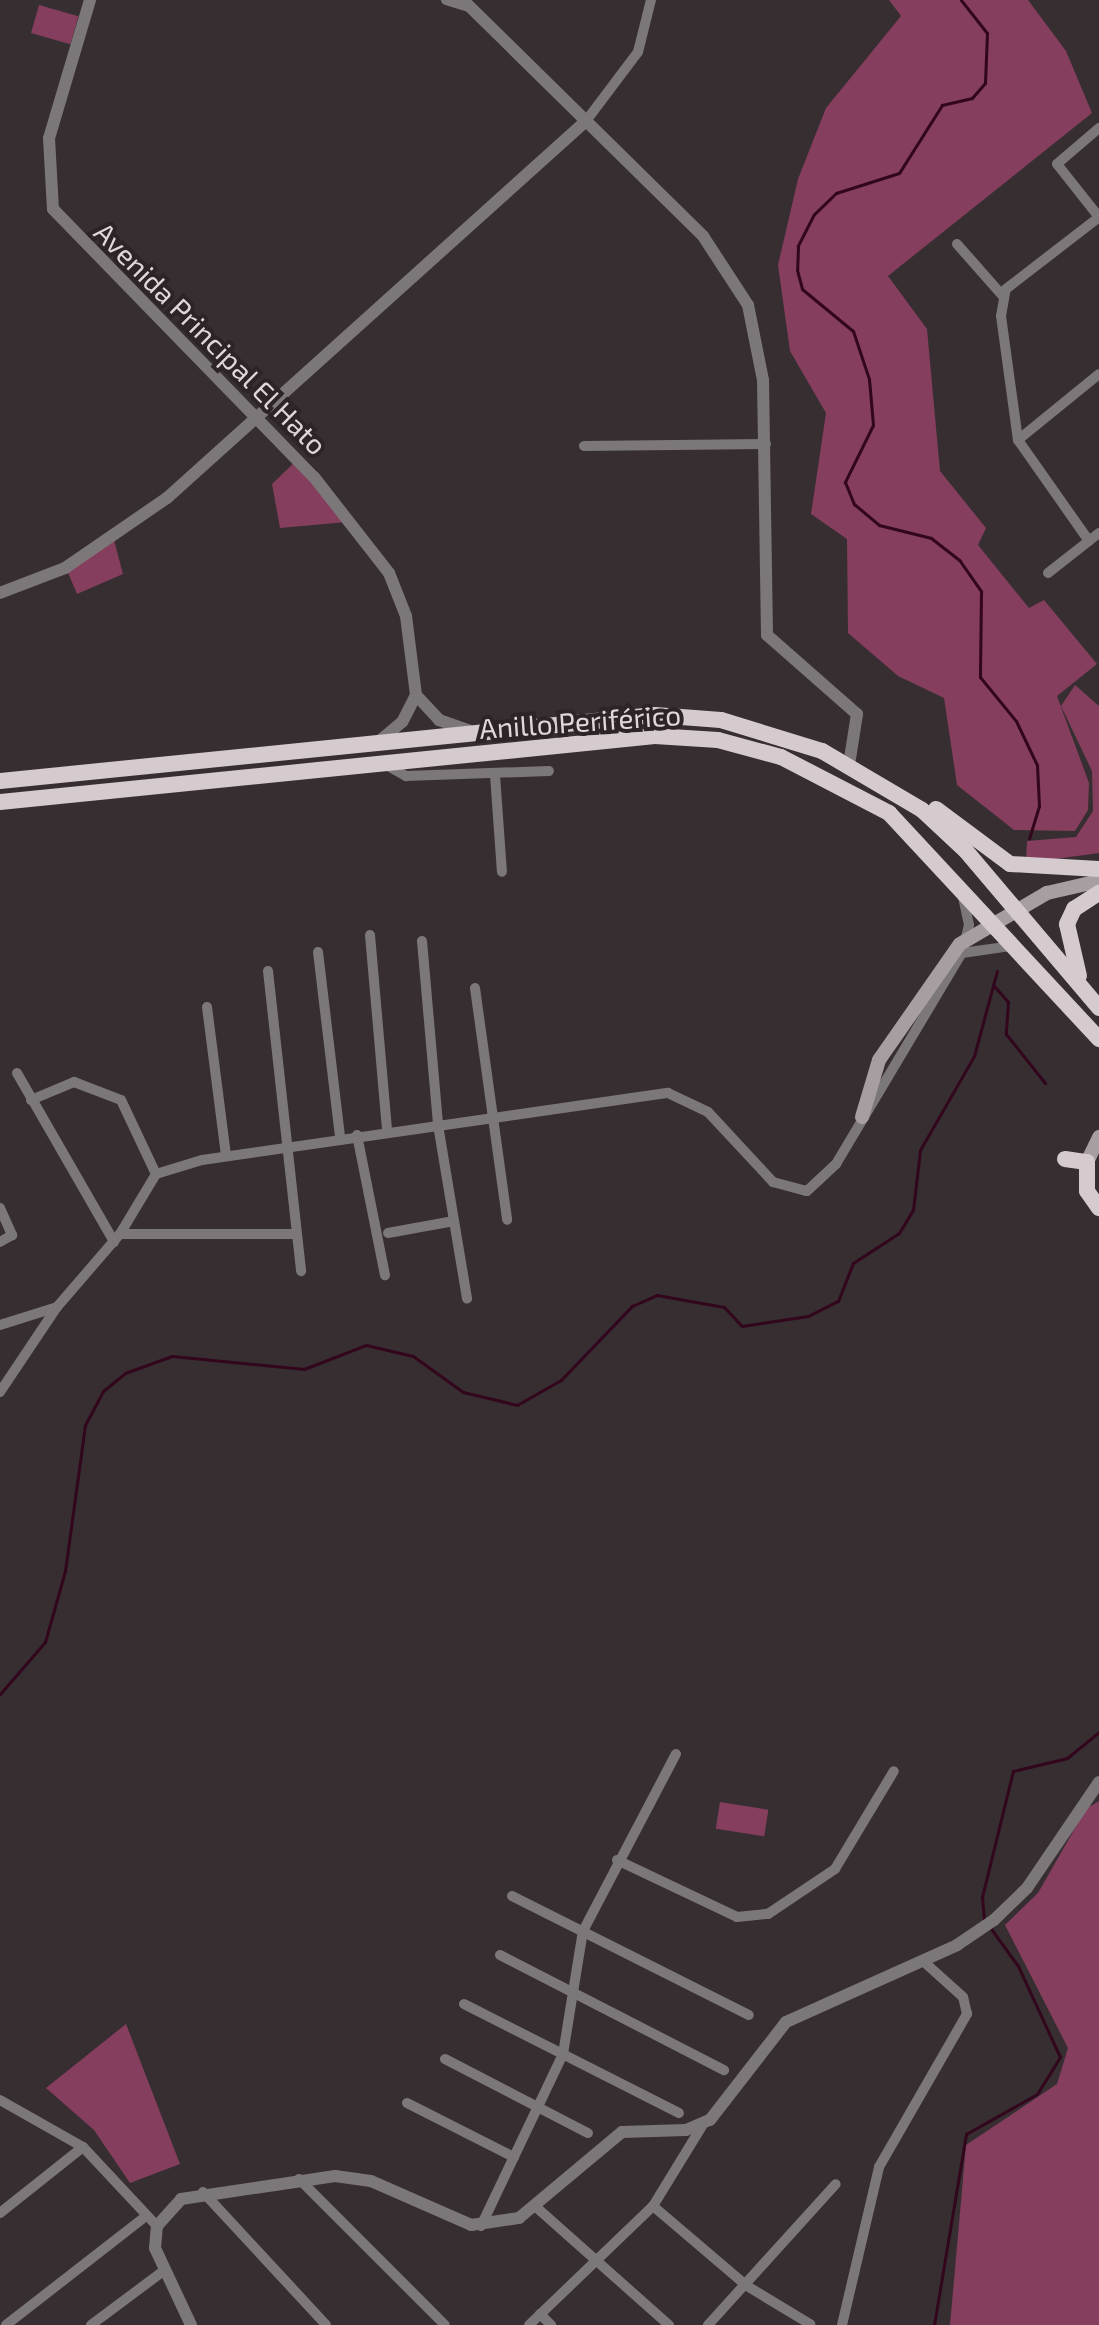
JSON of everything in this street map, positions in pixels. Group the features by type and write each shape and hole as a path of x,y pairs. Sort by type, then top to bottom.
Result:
{"highway":[{"name":"Anillo Periférico","path":"0,781 655,715 721,720 849,765 966,851 1094,1002"},
{"name":"Anillo Periférico","path":"0,802 655,736 718,740 836,781 889,813 956,880 1099,1039"},
{"path":"865,775 895,780 1010,864 1099,869"},
{"path":"1094,1002 1067,945 1067,924 1074,909 1099,893"},
{"path":"1065,1159 1087,1162 1087,1191 1099,1208"}],"main road":[{"path":"862,1117 879,1060 960,944 1011,910 1066,886 1099,881"},
{"path":"1087,1162 1099,1137"}],"street":[{"name":"Avenida Principal El Hato","path":"90,0 49,138 53,209 257,418 389,573 406,616 416,695"},
{"path":"446,0 465,3 703,236 731,274 758,328 766,444 767,635 857,714 849,765"},
{"path":"0,593 114,539 257,418 586,121 638,52 651,0"},
{"path":"1002,295 1099,217 1057,164 1099,128"},
{"path":"957,244 1002,295 1008,404 1018,440 1089,541"},
{"path":"1018,440 1099,374"},
{"path":"584,446 766,444"},
{"path":"1048,573 1099,533"},
{"path":"379,741 402,722 416,695 439,720 488,730"},
{"path":"384,763 406,776 549,771"},
{"path":"495,775 502,872"},
{"path":"0,1392 57,1307 117,1238 156,1174 226,1155 668,1093 708,1112 773,1182 796,1191 826,1178 962,953 969,925 956,880"},
{"path":"370,935 387,1131"},
{"path":"422,941 438,1125 467,1299"},
{"path":"962,953 989,945 1017,948"},
{"path":"318,952 340,1137"},
{"path":"268,971 294,1234 301,1271"},
{"path":"475,988 488,1116 507,1220"},
{"path":"207,1007 226,1155"},
{"path":"17,1073 117,1238"},
{"path":"31,1100 74,1082 121,1100 156,1174"},
{"path":"357,1135 385,1275"},
{"path":"0,1208 12,1235 0,1242"},
{"path":"388,1233 454,1221"},
{"path":"117,1238 294,1234"},
{"path":"0,1325 57,1307"},
{"path":"481,2226 563,2054 577,1995 583,1931 617,1860 676,1754"},
{"path":"617,1860 737,1917 768,1914 835,1869 894,1771"},
{"path":"529,2325 653,2206 702,2126 777,2027 957,1945 1027,1888 1099,1782"},
{"path":"512,1896 749,2015"},
{"path":"500,1955 724,2070"},
{"path":"842,2325 879,2167 967,2014 963,1997 923,1961"},
{"path":"464,2004 679,2113"},
{"path":"445,2059 588,2133"},
{"path":"0,2100 83,2147 142,2219 157,2226"},
{"path":"407,2103 514,2157"},
{"path":"191,2325 162,2272 157,2226 165,2210 203,2192 299,2179 371,2181 481,2226 502,2223 536,2207 622,2132 702,2126"},
{"path":"0,2213 83,2147"},
{"path":"299,2179 445,2325"},
{"path":"708,2325 747,2286 836,2184"},
{"path":"203,2192 326,2325"},
{"path":"493,2200 502,2223"},
{"path":"653,2206 747,2286 810,2324"},
{"path":"536,2207 669,2325"},
{"path":"6,2325 142,2219"},
{"path":"91,2325 162,2272"},
{"path":"540,2314 551,2325"}],"shaded area":[{"path":"889,0 1028,0 1066,51 1092,113 888,276 927,329 940,471 986,528 978,545 1029,608 1044,600 1097,664 1057,696 1089,783 1088,810 1075,831 1014,830 957,785 944,698 898,676 848,633 847,539 811,514 826,413 790,351 778,265 798,179 826,108 901,16"},
{"path":"39,5 78,16 70,44 31,33"},
{"path":"297,460 347,522 280,528 272,484"},
{"path":"114,540 123,574 77,594 66,568"},
{"path":"1075,685 1099,706 1099,853 1026,863 1027,841 1076,837 1093,811 1092,771 1061,706"},
{"path":"1099,1801 1099,2325 950,2325 966,2145 1057,2084 1068,2048 1005,1925 1038,1893 1086,1809"},
{"path":"720,1802 768,1810 764,1836 716,1829"},
{"path":"126,2024 180,2164 130,2183 94,2130 46,2088"}],"waterway":[{"path":"961,0 987,33 985,83 972,98 942,105 899,173 836,193 814,214 798,246 797,270 802,289 853,331 869,379 873,425 845,482 854,504 879,525 931,538 960,561 981,591 980,677 1016,721 1037,765 1039,806 1029,839"},
{"path":"0,1694 45,1642 65,1571 85,1425 103,1391 125,1373 172,1356 304,1369 366,1345 413,1356 463,1392 517,1405 561,1380 632,1306 657,1295 724,1307 742,1326 808,1316 838,1301 853,1263 899,1233 913,1210 920,1150 974,1056 997,971"},
{"path":"995,987 1008,1002 1006,1034 1045,1083"},
{"path":"984,1920 982,1897 1013,1771 1067,1758 1099,1732"},
{"path":"934,2325 966,2134 1037,2094 1060,2057 1018,1966 989,1926"}]}
